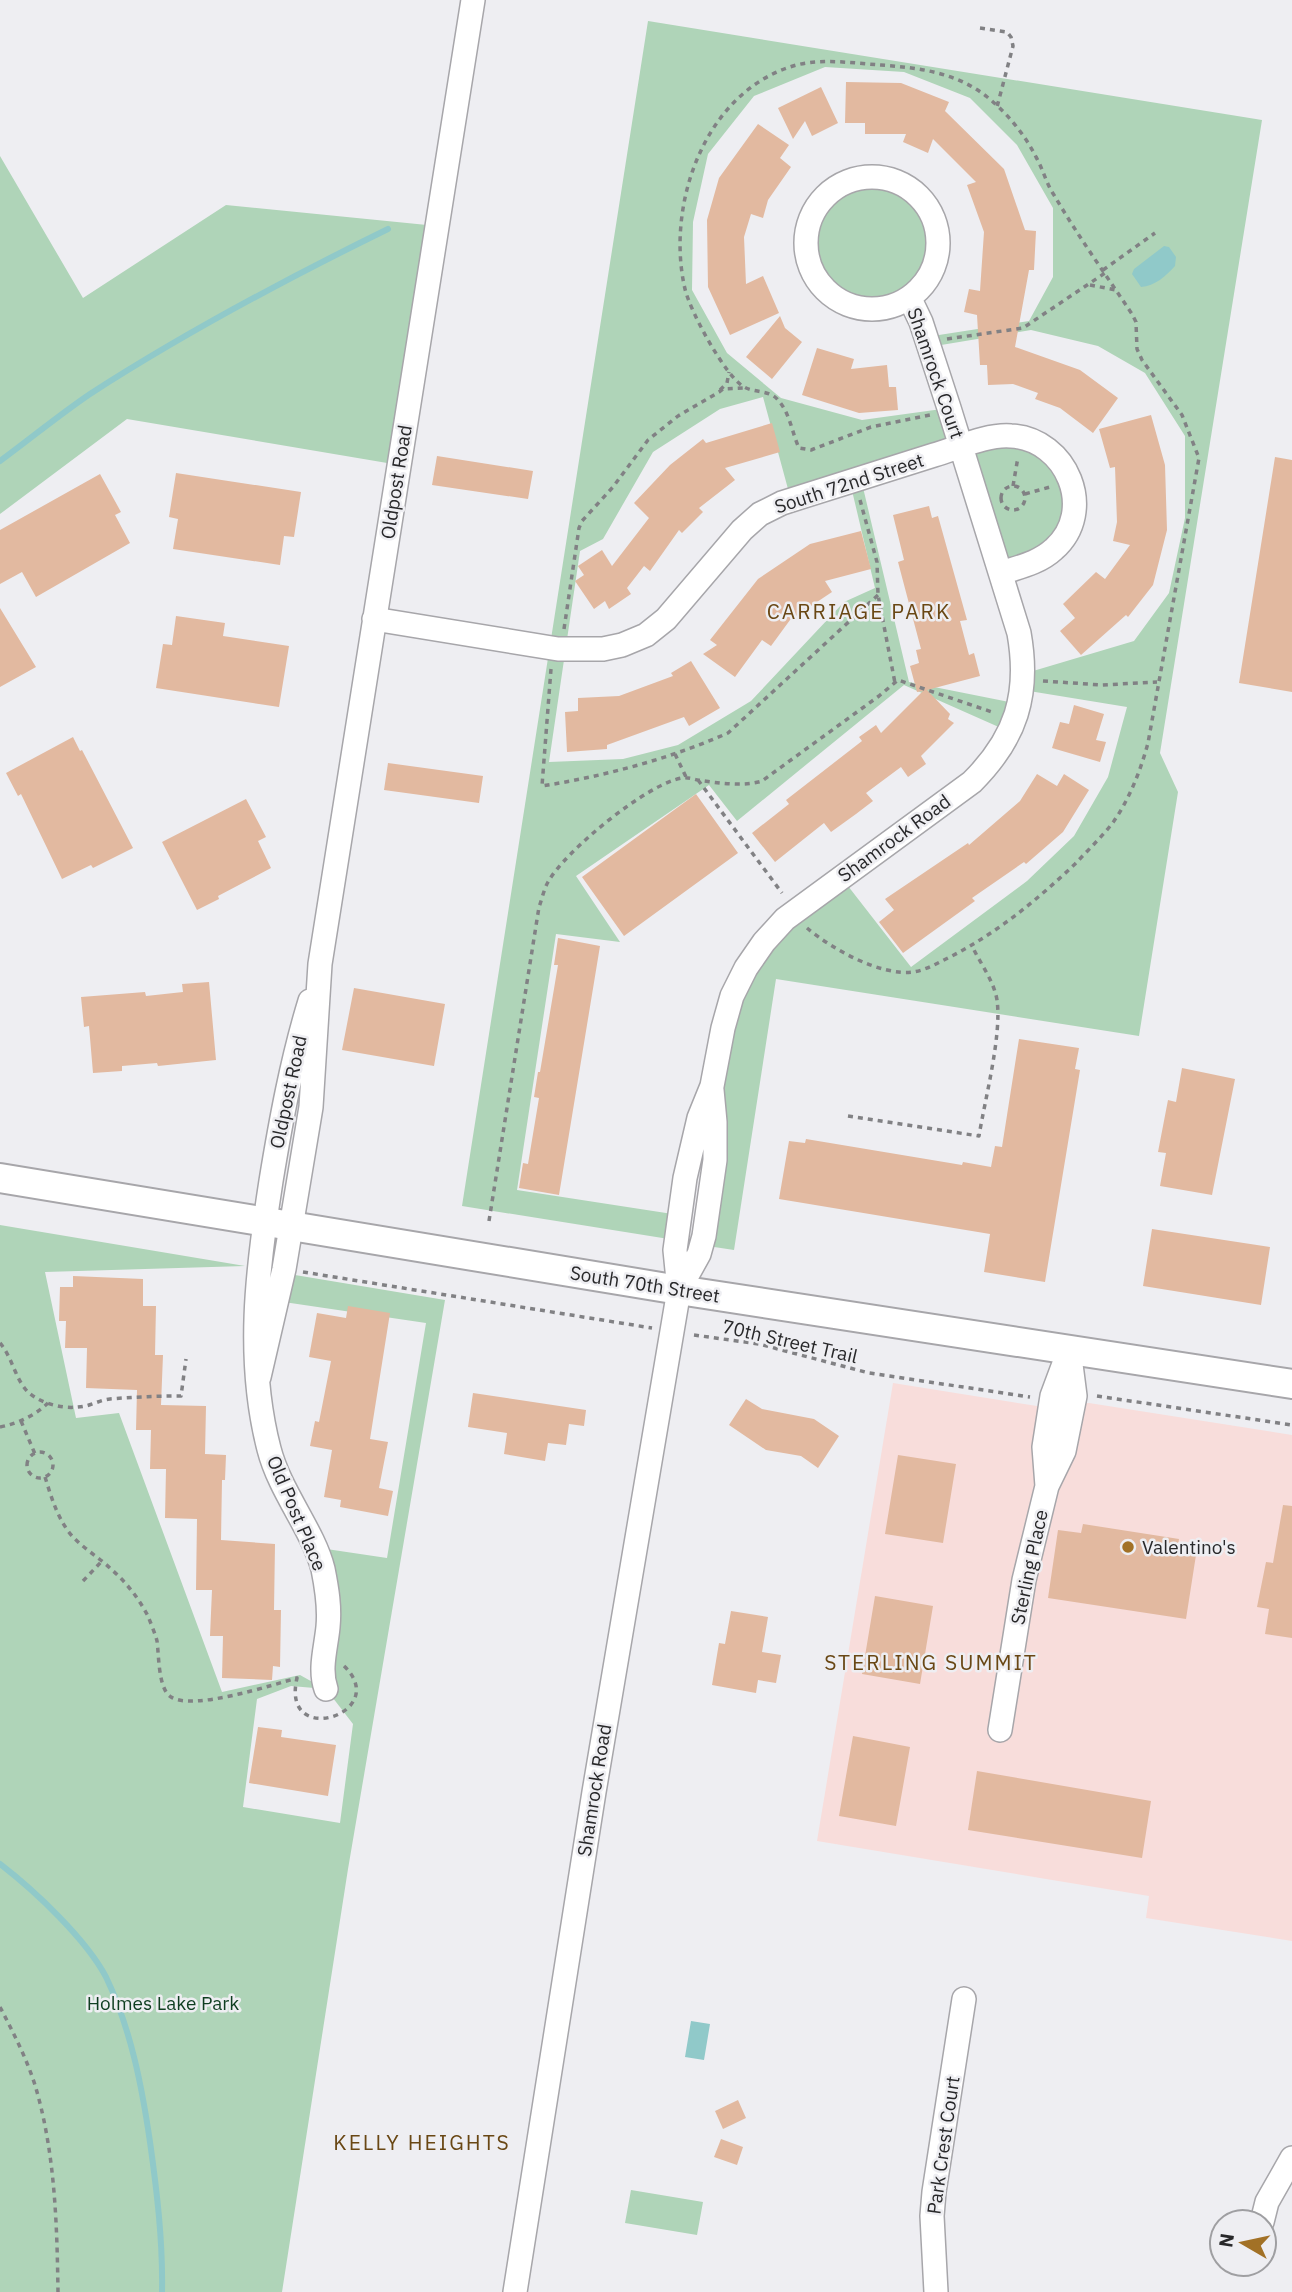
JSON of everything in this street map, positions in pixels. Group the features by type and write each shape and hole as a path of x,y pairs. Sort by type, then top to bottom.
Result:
{"main road":[{"name":"South 70th Street","path":"0,1178 679,1290 1292,1384"}],"street":[{"name":"Oldpost Road","path":"278,1223 285,1096 320,964 472,0"},
{"name":"Shamrock Court","path":"882,177 904,184 922,198 934,218 939,240 936,263 926,283 910,299 891,308 869,310 849,306 830,295 816,279 808,260 808,228 822,200 839,186 860,178 882,177"},
{"name":"Shamrock Court","path":"910,299 921,322 962,447"},
{"path":"962,447 999,436 1032,439 1049,449 1062,463 1071,481 1075,500 1074,513 1067,532 1056,548 1040,560 1001,573"},
{"name":"South 72nd Street","path":"374,619 558,649 603,649 622,645 646,635 666,619 742,530 760,514 782,503 962,447"},
{"name":"Shamrock Road","path":"515,2292 594,1792 679,1290 699,1254 704,1236 715,1160 712,1086 732,996 746,968 764,942 795,911 972,782 990,764 1015,720 1024,658 1019,633 962,447"},
{"name":"Old Post Place","path":"259,1377 284,1269 278,1223"},
{"name":"Old Post Place","path":"278,1223 255,1308 254,1335 264,1426 275,1468 322,1565 328,1594 323,1669 326,1689"},
{"name":"Sterling Place","path":"1000,1731 1020,1600 1047,1486 1065,1451 1075,1396 1069,1349"},
{"name":"Sterling Place","path":"1047,1486 1044,1447 1052,1396 1069,1349"},
{"name":"Park Crest Court","path":"936,2292 933,2192 964,1999"},
{"path":"1266,2208 1292,2158"}],"path":[{"path":"980,27 1007,32 1012,37 1013,46 997,107"},
{"path":"928,342 1023,328 1087,285 1155,233"},
{"path":"1087,285 1116,290"},
{"path":"729,370 727,383 719,391 678,416 648,440 612,487 582,520 562,640 551,663 542,786 588,779 728,733 878,595"},
{"path":"719,391 748,389"},
{"path":"1013,486 1021,437"},
{"path":"855,480 877,562 878,595 895,683"},
{"path":"1013,486 1023,491 1026,498 1021,508 1014,511 1006,509 1001,498 1004,490 1013,486"},
{"path":"1023,679 1102,685 1158,682"},
{"path":"489,1221 539,907 548,882 576,848 602,825 673,780 686,777 747,784 762,781 898,680 1015,720"},
{"path":"675,752 686,777"},
{"path":"698,780 795,911"},
{"path":"848,1116 979,1136 996,1034 997,1007 989,979 972,946"},
{"name":"70th Street Trail","path":"284,1269 759,1344 869,1373 1030,1397 1052,1396"},
{"path":"0,1343 24,1388 34,1397 48,1403 79,1408 112,1398 181,1396 186,1359"},
{"path":"1075,1396 1097,1396 1292,1425"},
{"path":"0,1427 36,1414 48,1403"},
{"path":"21,1421 35,1454"},
{"path":"35,1454 47,1454 52,1460 51,1471 45,1477 36,1477 30,1472 28,1464 35,1454"},
{"path":"45,1477 57,1511 69,1532 138,1598 156,1640 161,1678 172,1698 184,1701 210,1699 297,1678 296,1699 302,1710 310,1717 322,1720 334,1718 344,1713 352,1704 355,1690 353,1678 341,1663"},
{"path":"83,1581 102,1561"},
{"path":"0,2007 19,2043 35,2085 46,2136 57,2216 58,2292"}],"shaded area":[{"name":"STERLING SUMMIT","path":"893,1383 1037,1406 1089,1403 1292,1435 1292,1941 1146,1918 1149,1896 817,1841"}],"green space":[{"path":"648,21 1262,120 1160,753 1178,792 1139,1036 776,979 734,1250 701,1245 715,1122 746,968 841,877 911,967 1027,881 1074,836 1108,777 1127,707 1023,690 1023,674 1134,641 1169,593 1185,518 1185,436 1145,373 1098,346 1031,330 929,347 926,337 1029,321 1053,277 1053,208 1017,145 970,98 904,72 825,67 754,96 708,154 693,222 692,290 727,353 781,398 862,420 949,408 962,447 861,479 909,682 1019,704 1010,732 904,685 737,821 709,785 576,876 620,942 556,934 517,1190 679,1215 675,1240 462,1206","holes":["763,397 791,500 850,482 875,588 844,602 751,701 678,745 623,759 549,762 580,551 603,539 653,452 720,409"]},
{"path":"0,156 83,298 226,205 437,226 399,465 127,419 0,514"},
{"path":"872,177 897,182 919,196 933,218 938,243 933,268 919,290 897,304 872,309 847,304 825,290 811,268 806,243 811,218 825,196 847,182"},
{"path":"999,436 1062,463 1067,532 1001,573 962,447"},
{"name":"Holmes Lake Park","path":"0,1225 245,1266 45,1272 76,1418 119,1413 222,1692 300,1675 325,1689 313,1547 387,1558 426,1323 277,1301 283,1273 445,1300 348,1869 282,2292 0,2292","holes":["291,1686 326,1689 353,1724 340,1823 243,1807 257,1699"]},
{"path":"631,2190 703,2202 697,2235 625,2223"}],"water":[{"path":"1164,246 1169,247 1176,257 1175,266 1160,280 1141,287 1132,274 1134,269"},
{"path":"691,2021 710,2024 704,2060 685,2057"}],"building":[{"path":"846,82 901,83 949,102 945,111 1004,169 1025,230 1036,231 1034,270 1029,270 1015,347 1080,370 1118,398 1093,433 1060,408 1035,399 1038,393 1013,384 988,385 987,365 980,365 977,315 964,312 969,289 980,291 984,232 967,185 976,182 933,139 928,153 903,142 906,134 865,134 865,123 845,123"},
{"path":"821,87 838,123 812,136 805,121 793,139 778,108"},
{"path":"758,124 789,145 780,158 791,167 768,200 763,218 751,214 744,237 746,284 763,276 779,313 730,335 708,287 707,220 719,178"},
{"path":"780,316 785,328 802,342 772,379 746,357"},
{"path":"817,348 854,359 851,369 887,365 889,387 896,387 898,410 859,413 802,395"},
{"path":"1151,415 1165,465 1167,530 1153,585 1128,617 1126,615 1081,655 1060,631 1075,618 1063,604 1096,572 1105,579 1130,545 1113,541 1117,522 1115,467 1110,468 1099,429"},
{"path":"772,423 780,452 725,468 735,480 699,508 703,512 682,533 679,530 650,571 644,566 627,588 631,594 609,609 605,601 594,609 575,581 584,575 578,566 602,550 612,566 649,518 634,503 670,465 703,439 706,443"},
{"path":"437,456 533,471 528,499 432,485"},
{"path":"1275,457 1292,460 1292,692 1239,683"},
{"path":"176,473 301,492 294,537 284,536 280,565 173,549 178,519 169,517"},
{"path":"100,474 121,512 115,515 130,543 36,597 22,572 0,584 0,530"},
{"path":"929,506 932,518 938,516 967,620 960,621 969,655 974,653 980,676 927,690 950,714 948,719 954,723 921,756 926,764 908,777 901,767 866,793 873,801 856,814 831,832 824,823 775,862 752,833 789,804 786,800 862,741 859,737 876,725 881,733 923,691 917,692 910,666 919,663 916,650 921,649 898,562 904,560 893,515"},
{"path":"861,531 871,569 825,581 832,592 790,620 771,646 762,640 735,677 703,654 717,645 710,640 758,579 810,544"},
{"path":"0,608 36,667 0,687"},
{"path":"176,616 225,623 223,636 289,646 279,707 156,688 163,644 172,645"},
{"path":"691,661 720,708 689,726 684,717 607,745 607,749 567,752 565,712 578,711 578,698 619,696 673,676 671,673"},
{"path":"1074,705 1104,714 1096,740 1106,742 1100,762 1052,748 1060,722 1069,724"},
{"path":"73,737 133,848 93,868 91,865 62,879 21,794 18,796 6,773"},
{"path":"388,763 483,776 479,803 384,790"},
{"path":"1037,774 1057,786 1064,774 1089,790 1063,832 1026,864 1024,862 972,898 975,901 903,953 879,922 894,910 885,899 968,843 969,845 1020,801"},
{"path":"696,794 738,853 624,936 582,877"},
{"path":"246,799 266,837 258,841 271,868 197,910 162,842"},
{"path":"558,938 600,946 559,1195 519,1188 523,1163 528,1164 539,1098 534,1097 558,965 554,965"},
{"path":"209,982 216,1060 158,1066 157,1063 122,1066 122,1071 93,1073 89,1026 84,1027 81,997 145,992 146,996 183,992 182,984"},
{"path":"354,988 445,1004 434,1066 342,1050"},
{"path":"1019,1039 1079,1048 1075,1069 1080,1070 1045,1282 984,1272 990,1234 779,1199 789,1141 805,1143 806,1139 962,1165 963,1162 991,1167 995,1146 1002,1147"},
{"path":"1182,1068 1235,1079 1212,1195 1160,1186 1166,1153 1158,1152 1168,1100 1176,1102"},
{"path":"1152,1229 1270,1247 1261,1305 1143,1286"},
{"path":"73,1276 143,1279 143,1306 156,1306 155,1355 163,1355 161,1405 206,1406 205,1454 226,1455 225,1480 222,1480 221,1540 275,1544 274,1610 281,1610 280,1667 273,1666 272,1680 222,1678 223,1636 210,1636 212,1590 196,1590 197,1519 165,1518 166,1469 150,1469 151,1430 136,1430 137,1390 86,1388 87,1348 65,1348 66,1321 59,1321 60,1287 73,1287"},
{"path":"348,1306 390,1313 370,1439 388,1442 379,1488 393,1491 388,1516 340,1507 341,1500 324,1497 332,1450 310,1446 315,1421 319,1422 331,1361 309,1357 317,1313 346,1318"},
{"path":"473,1393 586,1410 584,1426 569,1424 566,1445 548,1443 545,1461 504,1454 507,1433 468,1427"},
{"path":"746,1399 762,1409 814,1419 839,1436 818,1468 801,1456 766,1450 729,1425"},
{"path":"898,1455 956,1464 943,1543 885,1534"},
{"path":"1283,1505 1292,1506 1292,1638 1265,1634 1269,1609 1257,1607 1266,1562 1273,1563"},
{"path":"1083,1524 1179,1539 1177,1552 1196,1555 1186,1619 1048,1598 1058,1530 1081,1533"},
{"path":"875,1596 933,1606 920,1684 862,1674"},
{"path":"731,1611 768,1617 762,1652 781,1655 776,1683 758,1680 756,1693 712,1685 719,1643 725,1644"},
{"path":"258,1727 282,1730 281,1737 336,1745 328,1796 249,1783"},
{"path":"853,1736 910,1747 896,1826 839,1816"},
{"path":"977,1771 1151,1801 1142,1858 968,1830"},
{"path":"738,2100 746,2118 723,2129 715,2111"},
{"path":"721,2139 743,2147 737,2165 714,2157"}],"waterway":[{"path":"0,461 90,394 163,349 274,287 388,229"},
{"path":"0,1864 44,1902 86,1947 106,1977 115,1997 134,2058 147,2121 159,2217 162,2292"}],"place":[{"name":"Valentino's","path":"1128,1547"}],"district":[{"name":"CARRIAGE PARK","path":"859,611"},
{"name":"STERLING SUMMIT","path":"931,1662"},
{"name":"KELLY HEIGHTS","path":"422,2142"}]}
